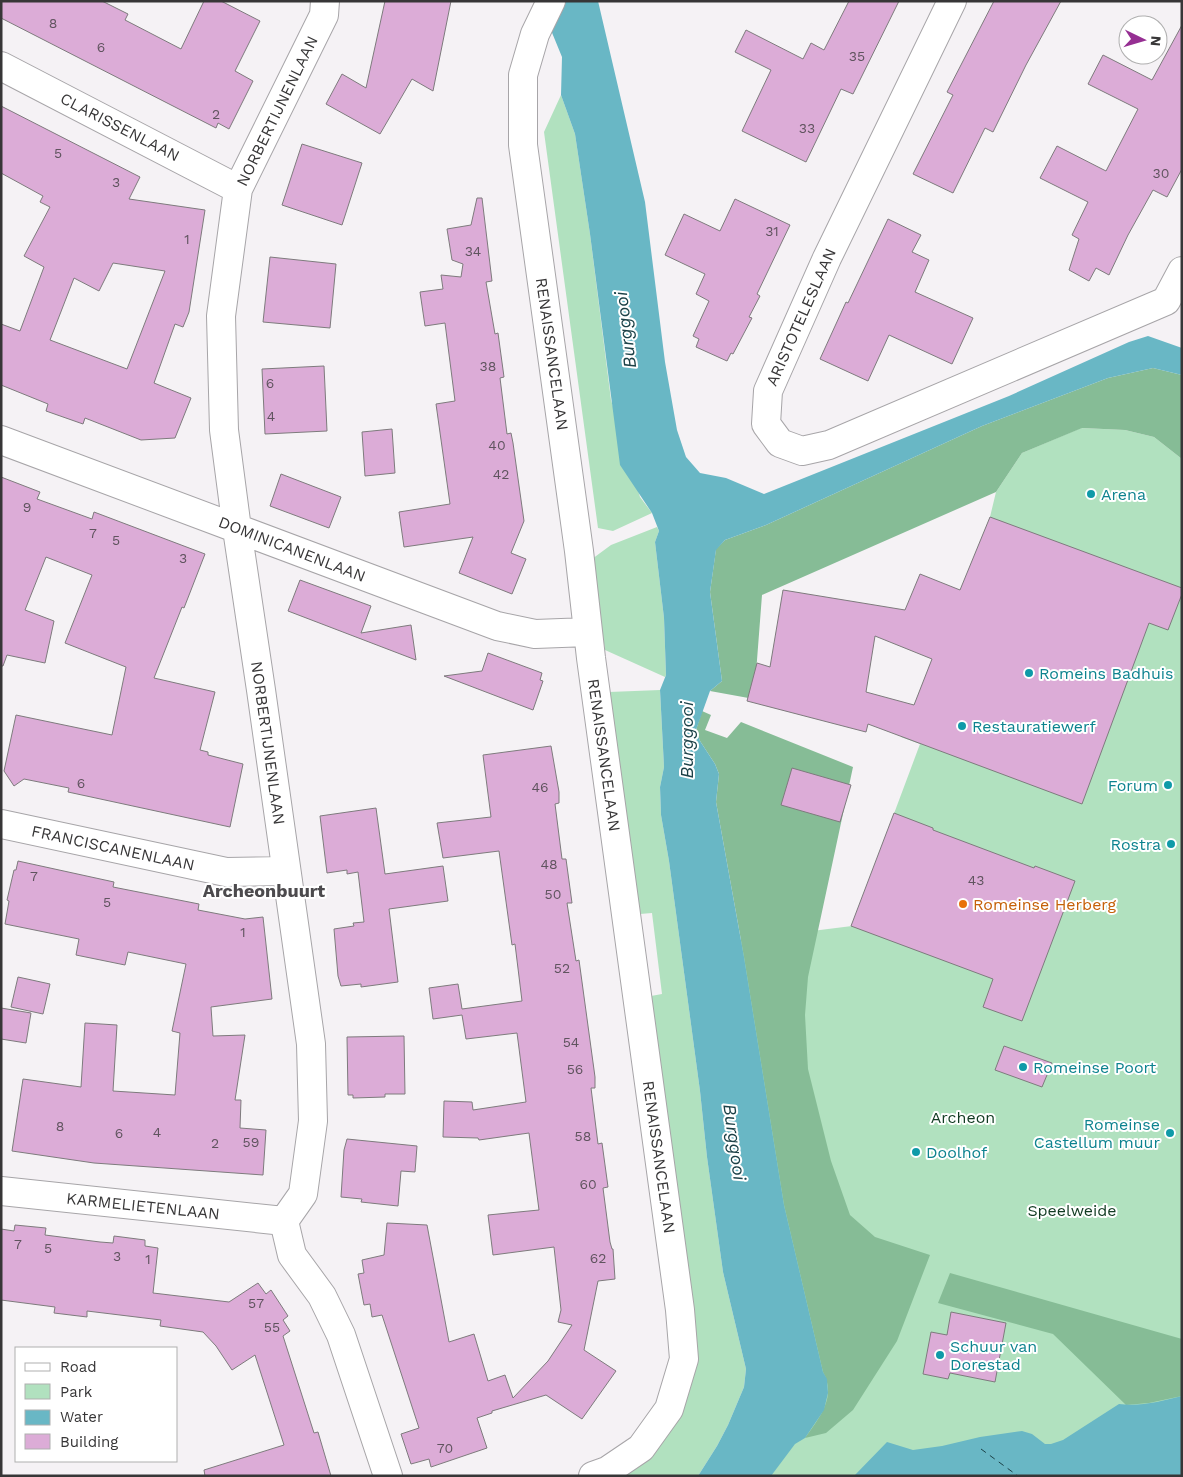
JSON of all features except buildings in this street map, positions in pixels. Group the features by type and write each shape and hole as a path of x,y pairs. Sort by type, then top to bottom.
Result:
{"street":[{"name":"NORBERTIJNENLAAN","path":"284,1221 303,1194 312,1121 310,1044 261,690 236,529 224,430 221,316 238,189 324,14 325,1"},
{"name":"RENAISSANCELAAN","path":"551,1 535,34 523,75 523,145 680,1310 684,1359 669,1409 641,1448 606,1472 593,1476"},
{"name":"ARISTOTELESLAAN","path":"952,1 827,258 768,392 766,424 780,443 802,451 829,445 1139,313 1166,301 1182,271"},
{"name":"CLARISSENLAAN","path":"1,66 238,189"},
{"name":"DOMINICANENLAAN","path":"1,440 497,626 535,634 588,632"},
{"name":"FRANCISCANENLAAN","path":"1,824 226,872 285,871"},
{"name":"KARMELIETENLAAN","path":"1,1191 284,1221"},
{"path":"284,1221 292,1255 322,1296 341,1335 388,1476"}],"green space":[{"path":"561,95 575,134 611,400 640,497 652,513 613,531 598,528 544,132"},
{"path":"1153,368 1182,375 1182,459 1154,437 1125,430 1082,428 1022,453 996,492 762,595 754,699 710,691 722,681 710,592 716,549 725,540 766,525 982,426 1108,378"},
{"name":"Archeon","path":"1081,428 1125,430 1154,437 1182,459 1182,1476 752,1476 764,1465 717,943 852,926 920,744 901,737 990,517 996,492 1022,453"},
{"path":"657,527 659,531 655,542 664,618 665,677 605,650 592,559 611,545"},
{"path":"660,690 664,767 660,787 661,815 669,861 723,1272 746,1369 744,1387 728,1425 698,1476 617,1476 676,1422 690,1389 695,1356 651,996 662,994 652,913 640,914 609,692"},
{"path":"702,711 711,715 705,730 727,738 741,722 853,767 808,977 805,1015 808,1069 831,1161 850,1215 875,1237 930,1255 897,1341 853,1410 826,1433 805,1438 821,1415 827,1399 827,1381 823,1372 784,1205 744,957 716,802 719,774 715,764 700,741 696,730"},
{"path":"950,1273 1182,1339 1182,1396 1149,1403 1126,1405 1053,1334 938,1303"}],"water":[{"name":"Burggooi","path":"539,1 598,1 645,202 665,362 677,430 686,457 700,473 726,478 764,494 1009,396 1129,342 1148,336 1182,348 1182,375 1153,368 1108,378 982,426 766,525 725,540 716,550 710,592 722,681 710,691 696,730 700,741 715,764 719,774 716,802 744,957 784,1205 823,1372 827,1379 828,1393 824,1410 805,1438 795,1444 771,1476 698,1476 728,1425 744,1387 746,1369 723,1272 669,861 661,815 660,787 664,767 660,690 666,675 664,618 655,542 659,531 652,513 620,465 575,134 561,95 562,57"},
{"path":"1182,1396 1182,1476 854,1476 887,1442 913,1450 1022,1431 1032,1434 1045,1444 1051,1444 1063,1440 1119,1404 1159,1402"}],"ferry route":[{"path":"981,1449 1018,1476"}],"place":[{"name":"Arena","path":"1091,494"},
{"name":"Romeins Badhuis","path":"1029,673"},
{"name":"Restauratiewerf","path":"962,726"},
{"name":"Forum","path":"1168,785"},
{"name":"Rostra","path":"1171,844"},
{"name":"Romeinse Herberg","path":"963,904"},
{"name":"Romeinse Poort","path":"1023,1067"},
{"name":"Romeinse Castellum muur","path":"1170,1133"},
{"name":"Doolhof","path":"916,1152"},
{"name":"Schuur van Dorestad","path":"940,1355"}],"district":[{"name":"Archeonbuurt","path":"264,890"}],"park label":[{"name":"Speelweide","path":"1072,1210"}]}
